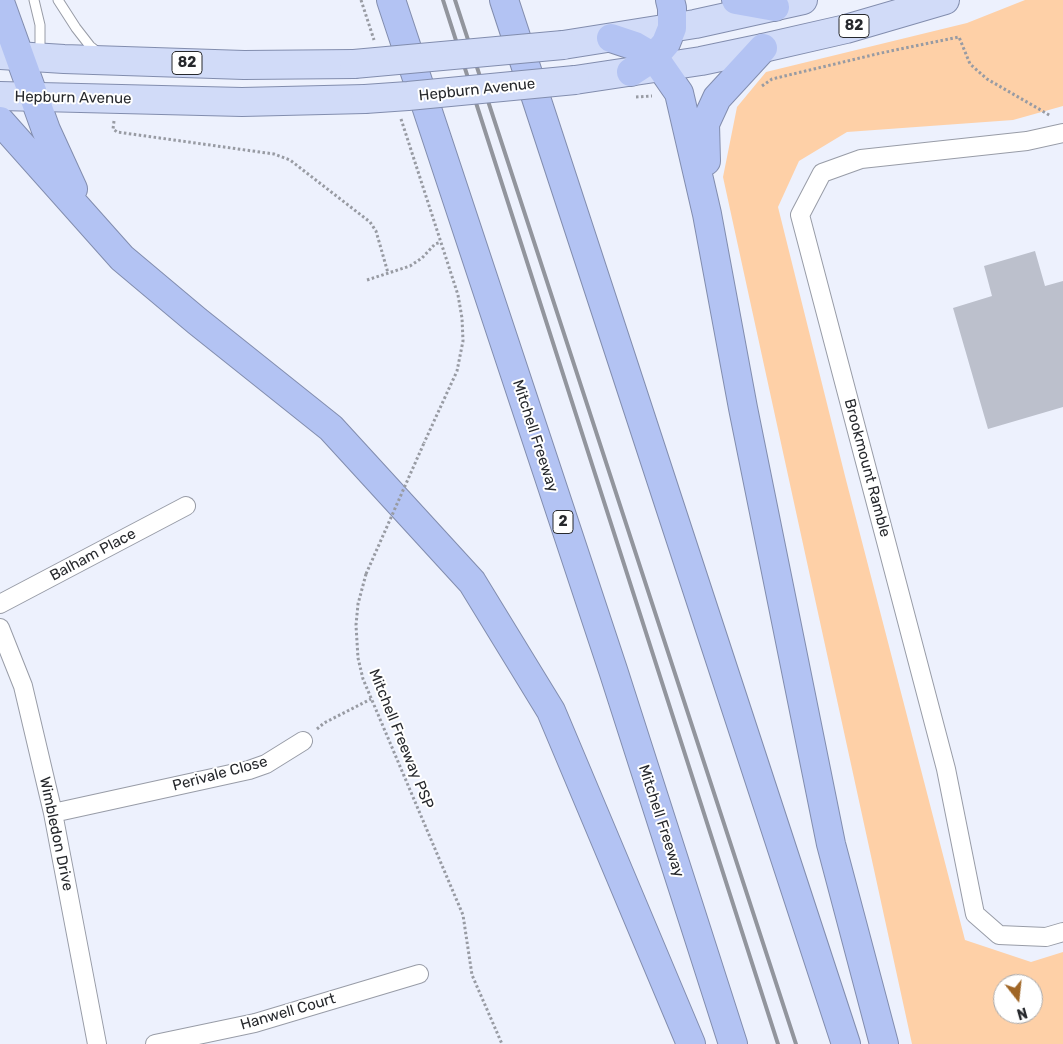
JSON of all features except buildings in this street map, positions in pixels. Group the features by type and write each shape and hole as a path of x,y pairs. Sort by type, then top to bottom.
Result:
{"highway":[{"name":"Mitchell Freeway","path":"391,0 616,680 733,1044"},
{"path":"504,0 846,1044"},
{"path":"631,72 658,62 672,28 670,0"},
{"path":"736,0 775,7"},
{"path":"0,2 28,67 46,130 84,213"},
{"path":"612,38 635,46 658,62 679,93 707,214 743,408 831,844 884,1044"},
{"path":"707,214 705,124 717,98 763,48"},
{"path":"0,121 84,213 122,258 330,428 472,582 550,711 691,1044"}],"main road":[{"name":"Hepburn Avenue","path":"0,96 28,67 64,60 244,66 354,64 563,45 672,28 803,0"},
{"name":"82","path":"658,62 763,48 846,28 945,0"},
{"name":"Hepburn Avenue","path":"28,67 242,102 365,99 575,80 631,72"}],"street":[{"name":"Brookmount Ramble","path":"1059,126 1027,141 862,159 822,173 800,214 946,769 975,914 999,935 1046,937 1063,932"},
{"name":"Balham Place","path":"0,604 186,506"},
{"name":"Wimbledon Drive","path":"0,628 22,686 53,813 97,1044"},
{"name":"Perivale Close","path":"53,813 249,770 266,764 303,741"},
{"name":"Hanwell Court","path":"155,1044 256,1023 419,974"}],"lane":[{"path":"28,67 40,25 34,0"},
{"path":"58,0 90,46 108,61"}],"path":[{"path":"757,90 772,79 959,37 970,64 987,79 1059,126"},
{"path":"114,121 114,129 117,132 274,154 290,160 370,222 376,231 388,274 367,280"},
{"name":"Mitchell Freeway PSP","path":"388,274 416,263 435,244 441,242 460,303 463,341 455,379 366,574 358,604 356,636 360,668 371,699 463,916 472,975 502,1044"},
{"path":"303,741 324,722 371,699"}],"shaded area":[{"path":"1025,0 1063,0 1063,106 1013,120 847,132 799,161 778,207 845,476 965,940 1031,962 1063,952 1063,1044 912,1044 723,177 737,107 766,72 967,23"}],"railway":[{"path":"443,0 778,1044"},
{"path":"455,0 796,1044"}]}
